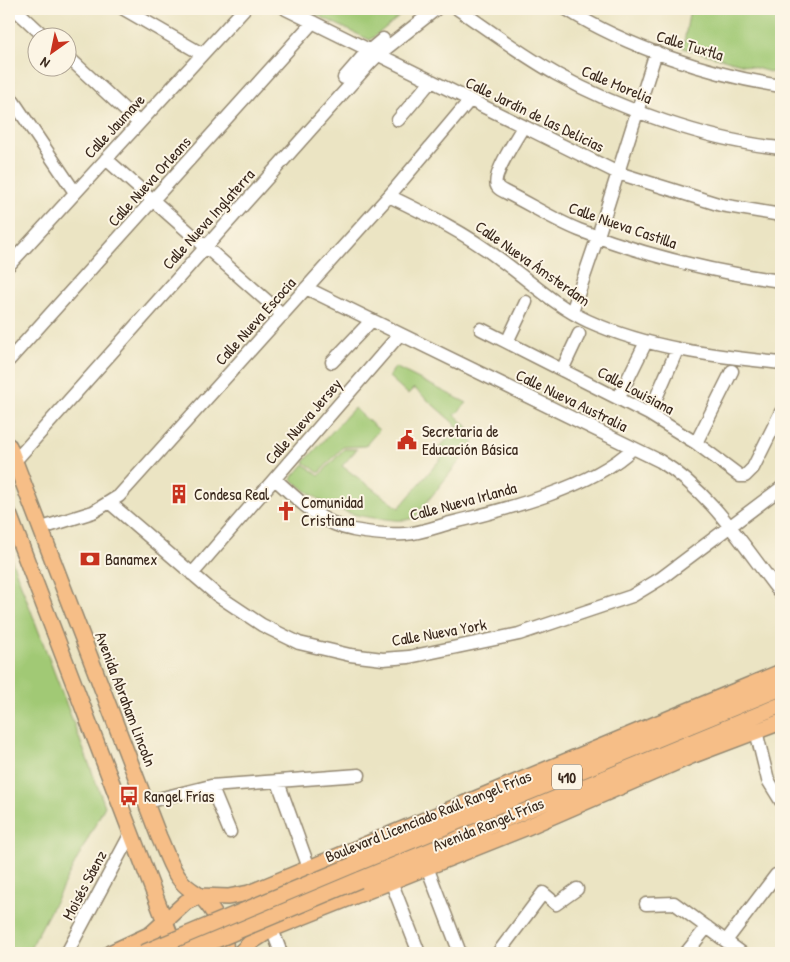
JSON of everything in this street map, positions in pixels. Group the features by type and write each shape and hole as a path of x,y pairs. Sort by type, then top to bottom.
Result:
{"main road":[{"name":"Avenida Abraham Lincoln","path":"12,453 146,802 176,873 182,882 200,896 213,912 222,929 225,953"},
{"path":"9,514 177,953"},
{"path":"110,953 151,934 186,902 200,896 239,896 266,886 781,674"},
{"name":"Boulevard Licenciado Raúl Rangel Frías","path":"143,953 781,688"},
{"name":"Boulevard Licenciado Raúl Rangel Frías","path":"185,953 781,705"},
{"name":"Avenida Rangel Frías","path":"240,953 250,943 276,928 311,913 550,817 691,756 756,731 780,725"},
{"path":"455,824 541,773"},
{"path":"465,837 550,817"},
{"path":"292,875 283,894 288,907 292,911 311,913"},
{"path":"266,886 275,892 285,912 276,928"}],"street":[{"path":"15,9 35,28"},
{"path":"124,9 202,54"},
{"name":"Calle Jaumave","path":"10,261 244,9"},
{"name":"Calle Jardín de las Delicias","path":"286,9 618,173 721,205 781,215"},
{"name":"Calle Nueva Inglaterra","path":"12,453 203,244 374,52 423,9"},
{"name":"Calle Nueva Inglaterra","path":"374,52 436,9"},
{"name":"Calle Morelia","path":"458,9 555,74 637,111 742,141 781,148"},
{"name":"Calle Tuxtla","path":"566,9 613,36 656,52 750,81 781,86"},
{"name":"Calle Nueva Orleans","path":"9,360 314,22"},
{"path":"572,312 656,52"},
{"path":"78,66 139,123"},
{"path":"398,120 431,81"},
{"path":"9,95 74,191"},
{"name":"Calle Nueva Escocia","path":"42,528 76,519 110,503 133,481 389,196 469,101"},
{"name":"Calle Nueva Castilla","path":"522,127 498,173 496,185 507,193 577,229 598,236 687,264 736,275 781,281"},
{"path":"106,158 283,315"},
{"name":"Calle Nueva Ámsterdam","path":"389,196 460,232 498,258 550,298 588,321 646,342 677,350 781,363"},
{"name":"Calle Nueva Australia","path":"306,288 660,461 689,480 710,502 781,594"},
{"path":"507,342 526,302"},
{"path":"332,362 372,320"},
{"name":"Calle Louisiana","path":"480,329 619,397 696,443 742,477 753,468 781,412"},
{"name":"Calle Nueva Jersey","path":"192,574 400,334"},
{"path":"562,370 579,334"},
{"path":"619,397 646,342"},
{"path":"649,414 677,350"},
{"path":"696,443 732,371"},
{"name":"Calle Nueva Irlanda","path":"275,479 312,512 335,525 352,530 406,534 488,514 589,480 610,467 633,448"},
{"name":"Calle Nueva York","path":"110,503 192,574 243,613 299,643 356,656 383,659 410,657 519,634 632,596 660,579 781,488"},
{"path":"756,731 768,780 781,801"},
{"path":"146,802 212,786 359,776"},
{"path":"278,782 309,868"},
{"path":"212,786 230,832"},
{"name":"Moisés Sáenz","path":"67,953 131,833"},
{"path":"427,867 460,953"},
{"path":"726,941 776,875"},
{"path":"392,881 419,953"},
{"path":"498,953 543,894 556,904 577,890"},
{"path":"646,904 674,903 742,953"},
{"path":"686,953 707,927"},
{"path":"276,928 281,953"}],"green space":[{"path":"304,9 409,9 370,40"},
{"path":"690,9 781,9 781,75 683,48"},
{"path":"395,367 467,403 455,415 468,427 464,434 474,443 415,517 404,520 371,517 346,512 313,496 291,479 304,464 319,476 344,449 357,449 342,466 399,508 443,456 437,450 458,427 414,388 408,394 389,377"},
{"path":"354,408 379,430 365,446 343,447 319,473 304,462"},
{"path":"9,553 105,806 28,953 9,953"}],"place":[{"name":"Secretaria de Educación Básica","path":"407,440"},
{"name":"Condesa Real","path":"179,494"},
{"name":"Comunidad Cristiana","path":"286,511"},
{"name":"Banamex","path":"90,559"},
{"name":"Rangel Frías","path":"129,796"}]}
